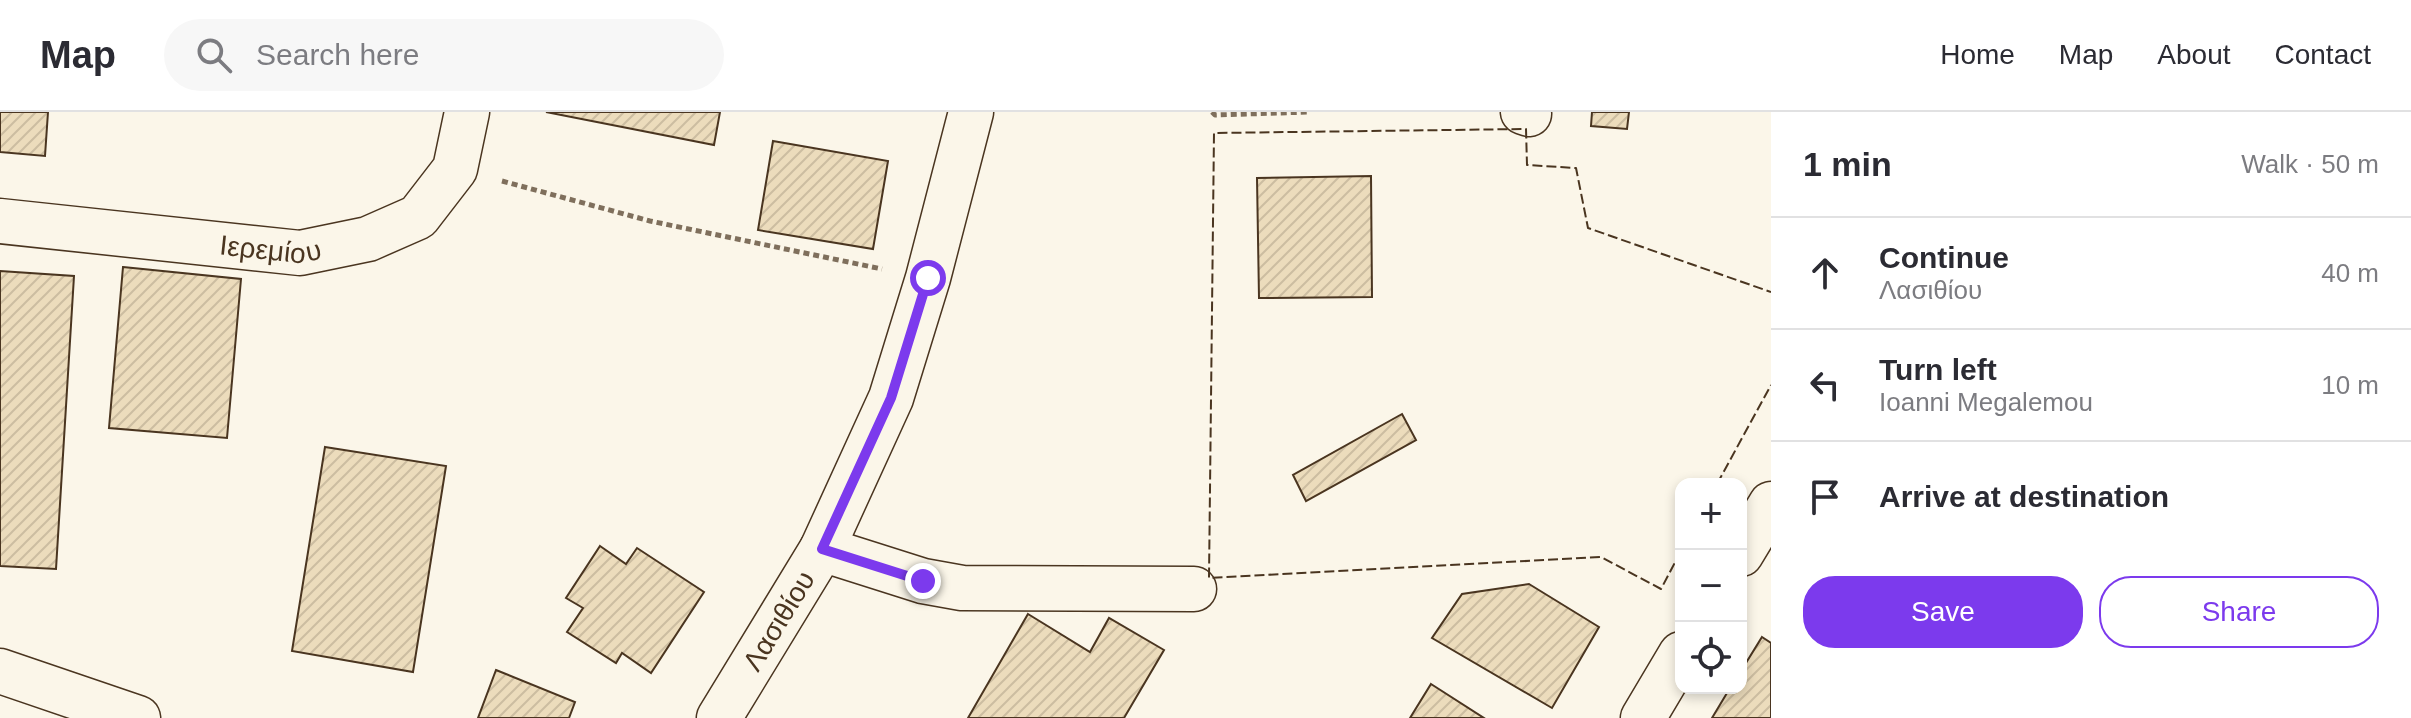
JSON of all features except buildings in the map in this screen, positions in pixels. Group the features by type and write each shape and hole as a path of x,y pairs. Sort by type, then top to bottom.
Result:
{"street":[{"name":"Ιερεμίου","path":"0,221 300,253 368,239 418,217 455,169 467,112"},
{"name":"Λασιθίου","path":"719,718 822,549 891,398 928,278 971,112"},
{"path":"1743,550 1771,504"},
{"path":"822,549 923,581 962,588 1194,589"},
{"path":"1643,718 1675,664"},
{"path":"0,671 138,718"}],"path":[{"path":"1212,112 1215,115 1309,112"},
{"path":"455,169 650,221 928,278"}],"fence":[{"path":"1675,562 1661,589 1601,557 1209,578 1214,133 1526,129 1527,165 1576,168 1588,228 1771,292"},
{"path":"1720,478 1771,385"}],"route":[{"path":"923,581 822,549 891,398 928,278"}]}
